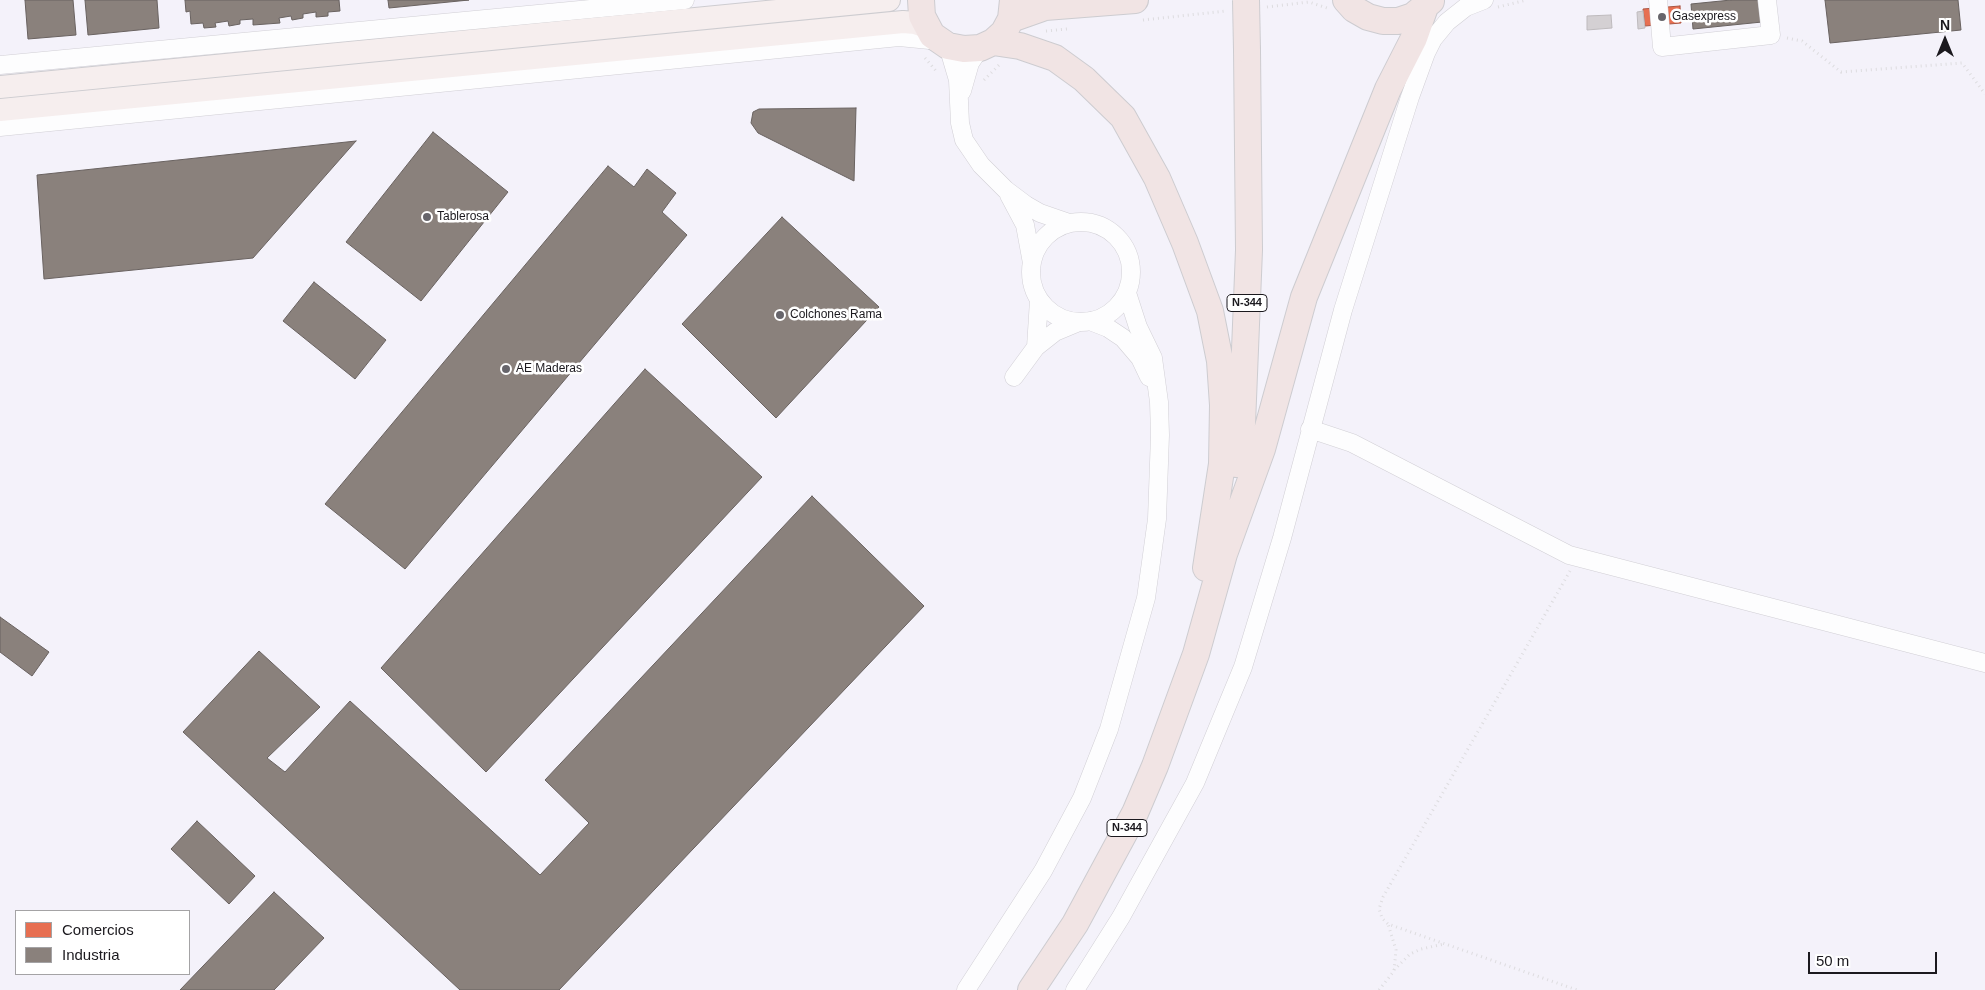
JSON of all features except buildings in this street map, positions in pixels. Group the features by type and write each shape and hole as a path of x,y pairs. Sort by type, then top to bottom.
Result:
{"highway":[{"path":"921,0 922,16 934,42 964,50 987,45 1020,46 1055,58 1084,79 1123,117 1157,178 1185,243 1210,311 1220,361 1223,405 1222,464 1197,620 1196,654"},
{"path":"987,45 1004,32 1012,10 1135,0"},
{"name":"N-344","path":"1031,990 1075,924 1134,813 1172,724 1196,654 1224,554 1242,424 1249,250 1246,0"},
{"path":"1346,0 1354,9 1368,17 1383,21 1398,21 1413,16 1430,2"},
{"path":"1224,554 1262,449 1304,297 1388,89 1430,2"}],"main road":[{"path":"0,87 889,0"},
{"path":"0,110 903,22 915,23 934,42"}],"street":[{"path":"0,62 686,0"},
{"path":"1075,990 1121,917 1198,774 1243,667 1282,538 1343,310 1410,96 1426,54 1433,39 1447,22 1466,7 1484,0"},
{"path":"1658,0 1662,47 1771,35 1767,0"},
{"path":"0,127 899,37 934,42 958,80 960,123 964,140 982,165 1006,190 1040,214 1069,223 1085,222 1101,226 1114,234 1125,246 1130,261 1131,277 1127,293 1118,306 1105,316 1055,332 1036,347 1014,377"},
{"path":"960,101 970,63 987,45"},
{"path":"1006,190 1025,225 1032,263 1032,282 1040,300 1050,311 1064,319 1108,328 1123,338 1140,358 1159,402"},
{"path":"1032,263 1036,249 1044,238 1056,229 1069,223"},
{"path":"966,990 1020,909 1067,828 1082,798 1109,729 1146,598 1159,494 1159,402 1153,358 1138,327 1127,293"},
{"path":"1036,347 1040,300"},
{"path":"1310,429 1352,443 1569,555 1985,663"}],"path":[{"path":"1771,35 1802,41 1841,72 1962,63 1985,94"},
{"path":"934,42 938,78"},
{"path":"981,83 1020,46"},
{"path":"1577,990 1388,924 1382,918 1379,909 1383,897 1578,557"},
{"path":"1388,924 1396,950 1394,971"},
{"path":"1379,990 1410,954 1421,949 1445,944"}],"place":[{"name":"Gasexpress","path":"1662,17"},
{"name":"Tablerosa","path":"427,217"},
{"name":"Colchones Rama","path":"780,315"},
{"name":"AE Maderas","path":"506,369"}]}
